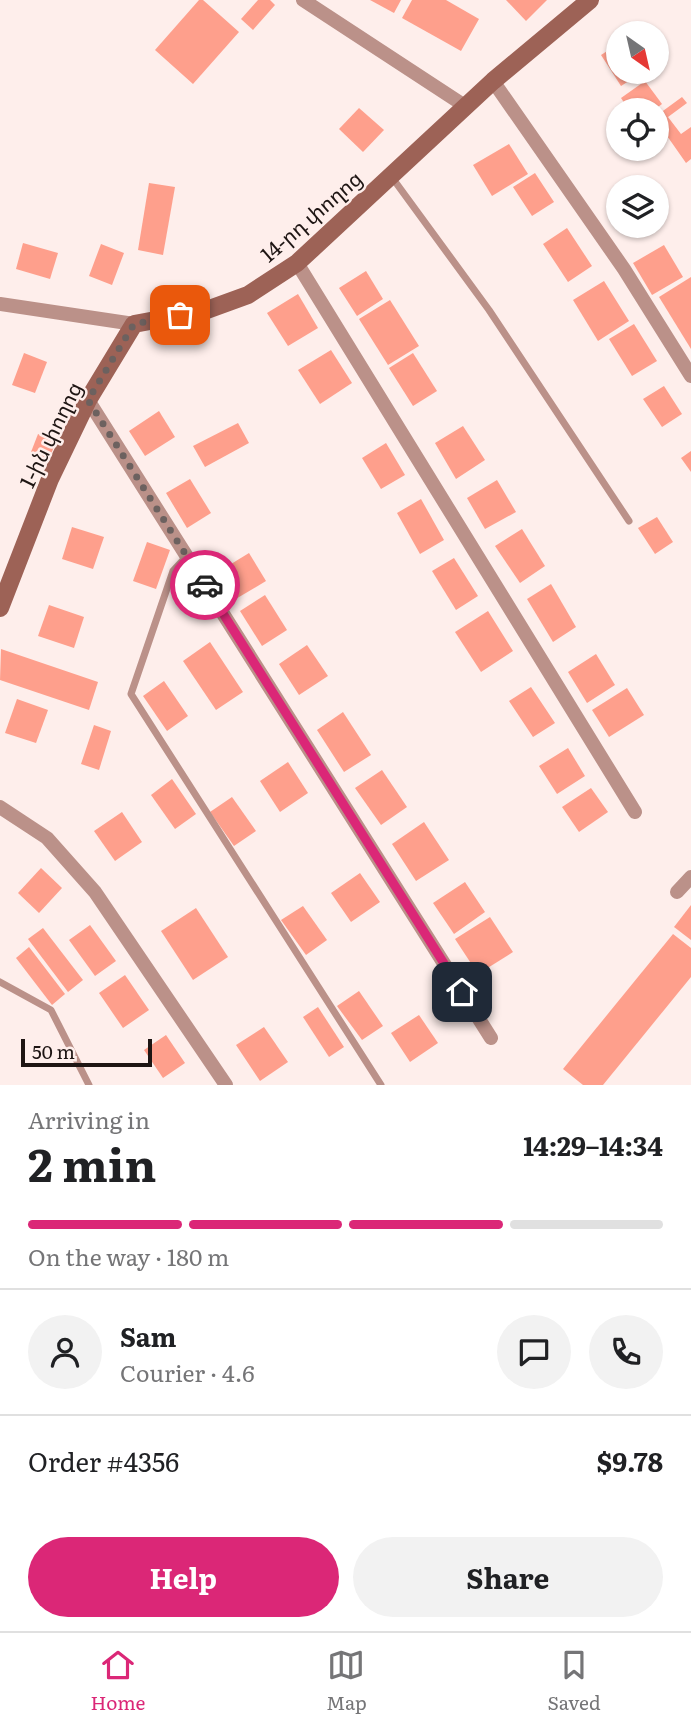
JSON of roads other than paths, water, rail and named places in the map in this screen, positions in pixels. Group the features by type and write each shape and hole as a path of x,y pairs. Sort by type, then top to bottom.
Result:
{"street":[{"path":"303,0 465,106"},
{"name":"14-րդ փողոց","path":"0,304 134,324 204,311 248,295 297,263 465,106 590,0"},
{"path":"493,81 624,269 691,376"},
{"path":"297,263 635,812"},
{"name":"1-ին փողոց","path":"2,596 50,479 88,400 134,324"},
{"path":"88,400 491,1038"},
{"path":"0,807 47,838 95,892 226,1085"},
{"path":"677,892 691,877"}],"lane":[{"path":"391,175 489,310 629,521"},
{"path":"187,556 173,571 131,694 381,1085"},
{"path":"0,982 51,1010 89,1085"}]}
